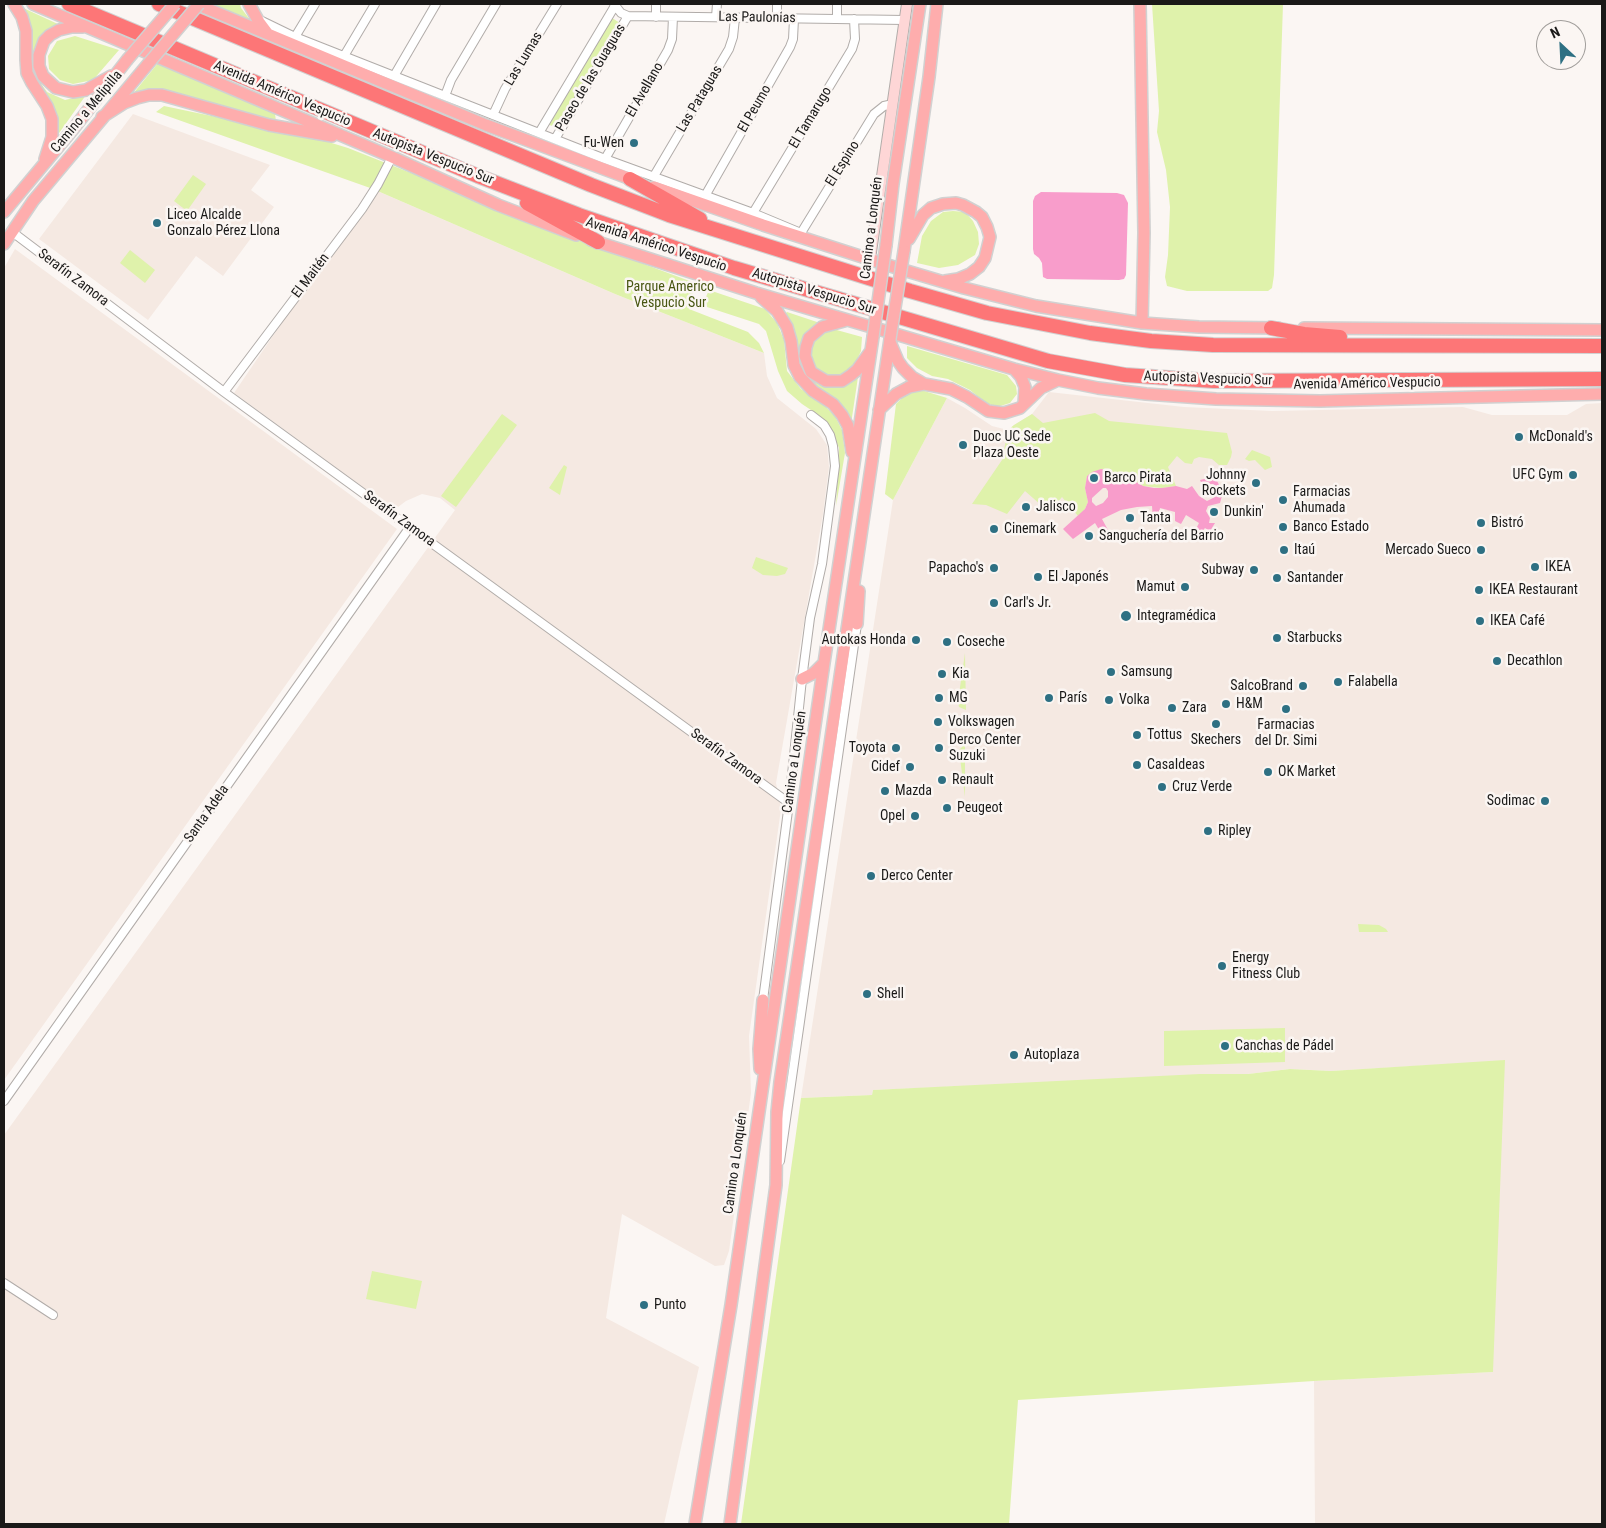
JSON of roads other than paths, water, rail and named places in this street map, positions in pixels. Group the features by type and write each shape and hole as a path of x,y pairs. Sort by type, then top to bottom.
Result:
{"highway":[{"name":"Autopista Vespucio Sur","path":"69,4 478,176 613,227 734,268 1020,354 1084,368 1151,378 1214,381 1602,379"},
{"path":"159,4 614,194 725,234 954,304 1021,320 1090,333 1151,341 1213,345 1436,344 1602,346"},
{"path":"478,176 598,242"},
{"path":"630,179 725,234"},
{"path":"1271,328 1304,334 1436,344"}],"main road":[{"path":"14,4 22,17 26,31 28,73 35,88 48,106 52,119 52,137 42,168"},
{"name":"Avenida Américo Vespucio","path":"32,4 358,142 506,208 571,234 756,293 1014,369 1058,380 1138,393 1225,399 1320,401 1602,394"},
{"name":"Camino a Melipilla","path":"4,212 42,168 127,60 175,4"},
{"path":"197,4 486,125 704,206 941,281 1036,306 1142,323 1199,327 1602,330"},
{"name":"Camino a Melipilla","path":"4,244 33,200 197,4"},
{"name":"Camino a Lonquén","path":"695,1524 731,1305 824,663 873,342 893,184 920,4"},
{"path":"730,1524 776,1185 780,1082 904,250 929,77 937,4"},
{"path":"1140,4 1144,233 1142,323"},
{"path":"252,7 270,35"},
{"path":"87,27 65,28 47,38 42,45 39,55 39,66 43,76 56,88 74,92 86,90 117,73"},
{"path":"102,117 137,98 148,95 162,95 270,125 358,142"},
{"path":"904,250 919,220 936,206 956,203 976,212 985,221 989,232 986,258 970,274 958,279 941,281"},
{"path":"801,233 826,246"},
{"path":"756,293 773,307 784,321 790,333 794,365 800,377 813,391 833,404 842,415 849,433 853,468"},
{"path":"848,320 828,324 817,330 809,338 805,356 811,372 826,381 842,381 852,376 857,370 873,342"},
{"path":"890,340 894,354 903,368 912,377 924,384 959,393 983,409 993,413 1010,412 1024,404 1041,388 1058,380"},
{"path":"1014,369 1023,382 1024,404"},
{"path":"879,410 896,394 909,387 924,384"},
{"path":"857,624 860,576 859,545"},
{"path":"802,679 824,663"},
{"path":"762,1091 759,1049 763,1000"}],"street":[{"path":"295,37 315,4"},
{"path":"344,56 375,4"},
{"path":"394,76 436,4"},
{"path":"445,96 451,80 496,4"},
{"name":"Las Lumas","path":"493,115 505,89 557,4"},
{"path":"615,4 621,13 628,16"},
{"name":"Paseo de las Guaguas","path":"539,133 615,4"},
{"path":"656,4 656,17"},
{"path":"716,17 717,4"},
{"path":"777,4 777,18"},
{"path":"837,4 837,19"},
{"name":"Camino a Lonquén","path":"870,259 907,4"},
{"path":"252,7 266,24 295,37 555,140 754,213 801,233"},
{"name":"Las Paulonias","path":"628,16 905,20"},
{"name":"Paseo de las Guaguas","path":"555,140 628,16"},
{"name":"El Avellano","path":"605,158 668,50 672,39 673,17"},
{"name":"Las Pataguas","path":"654,176 729,48 733,37 735,18"},
{"name":"El Peumo","path":"705,196 790,47 793,39 794,18"},
{"name":"El Tamarugo","path":"754,213 852,49 854,19"},
{"name":"El Espino","path":"801,233 874,114 884,106 893,104"},
{"name":"El Maitén","path":"224,392 362,209 376,188 392,157"},
{"name":"Serafín Zamora","path":"11,231 224,392 789,803"},
{"name":"Camino a Lonquén","path":"763,1000 789,803 802,679 812,609 822,564 835,466 830,435 824,426 811,415"},
{"name":"Santa Adela","path":"4,1101 410,527"},
{"path":"776,1185 787,1122 857,624"},
{"path":"4,1283 53,1315"}],"place":[{"name":"Fu-Wen","path":"634,143"},
{"name":"Liceo Alcalde Gonzalo Pérez Llona","path":"157,223"},
{"name":"McDonald's","path":"1519,437"},
{"name":"Duoc UC Sede Plaza Oeste","path":"963,445"},
{"name":"UFC Gym","path":"1573,475"},
{"name":"Barco Pirata","path":"1094,478"},
{"name":"Johnny Rockets","path":"1256,483"},
{"name":"Farmacias Ahumada","path":"1283,500"},
{"name":"Jalisco","path":"1026,507"},
{"name":"Dunkin'","path":"1214,512"},
{"name":"Tanta","path":"1130,518"},
{"name":"Bistró","path":"1481,523"},
{"name":"Banco Estado","path":"1283,527"},
{"name":"Cinemark","path":"994,529"},
{"name":"Sanguchería del Barrio","path":"1089,536"},
{"name":"Itaú","path":"1284,550"},
{"name":"Mercado Sueco","path":"1481,550"},
{"name":"IKEA","path":"1535,567"},
{"name":"Papacho's","path":"994,568"},
{"name":"Subway","path":"1254,570"},
{"name":"El Japonés","path":"1038,577"},
{"name":"Santander","path":"1277,578"},
{"name":"Mamut","path":"1185,587"},
{"name":"IKEA Restaurant","path":"1479,590"},
{"name":"Carl's Jr.","path":"994,603"},
{"name":"Integramédica","path":"1126,616"},
{"name":"IKEA Café","path":"1480,621"},
{"name":"Starbucks","path":"1277,638"},
{"name":"Autokas Honda","path":"916,640"},
{"name":"Coseche","path":"947,642"},
{"name":"Decathlon","path":"1497,661"},
{"name":"Samsung","path":"1111,672"},
{"name":"Kia","path":"942,674"},
{"name":"Falabella","path":"1338,682"},
{"name":"SalcoBrand","path":"1303,686"},
{"name":"MG","path":"939,698"},
{"name":"París","path":"1049,698"},
{"name":"Volka","path":"1109,700"},
{"name":"H&M","path":"1226,704"},
{"name":"Zara","path":"1172,708"},
{"name":"Farmacias del Dr. Simi","path":"1286,709"},
{"name":"Volkswagen","path":"938,722"},
{"name":"Skechers","path":"1216,724"},
{"name":"Tottus","path":"1137,735"},
{"name":"Toyota","path":"896,748"},
{"name":"Derco Center Suzuki","path":"939,748"},
{"name":"CasaIdeas","path":"1137,765"},
{"name":"Cidef","path":"910,767"},
{"name":"OK Market","path":"1268,772"},
{"name":"Renault","path":"942,780"},
{"name":"Cruz Verde","path":"1162,787"},
{"name":"Mazda","path":"885,791"},
{"name":"Sodimac","path":"1545,801"},
{"name":"Peugeot","path":"947,808"},
{"name":"Opel","path":"915,816"},
{"name":"Ripley","path":"1208,831"},
{"name":"Derco Center","path":"871,876"},
{"name":"Energy Fitness Club","path":"1222,966"},
{"name":"Shell","path":"867,994"},
{"name":"Canchas de Pádel","path":"1225,1046"},
{"name":"Autoplaza","path":"1014,1055"},
{"name":"Punto","path":"644,1305"}],"park label":[{"name":"Parque Americo Vespucio Sur","path":"670,296"}]}
